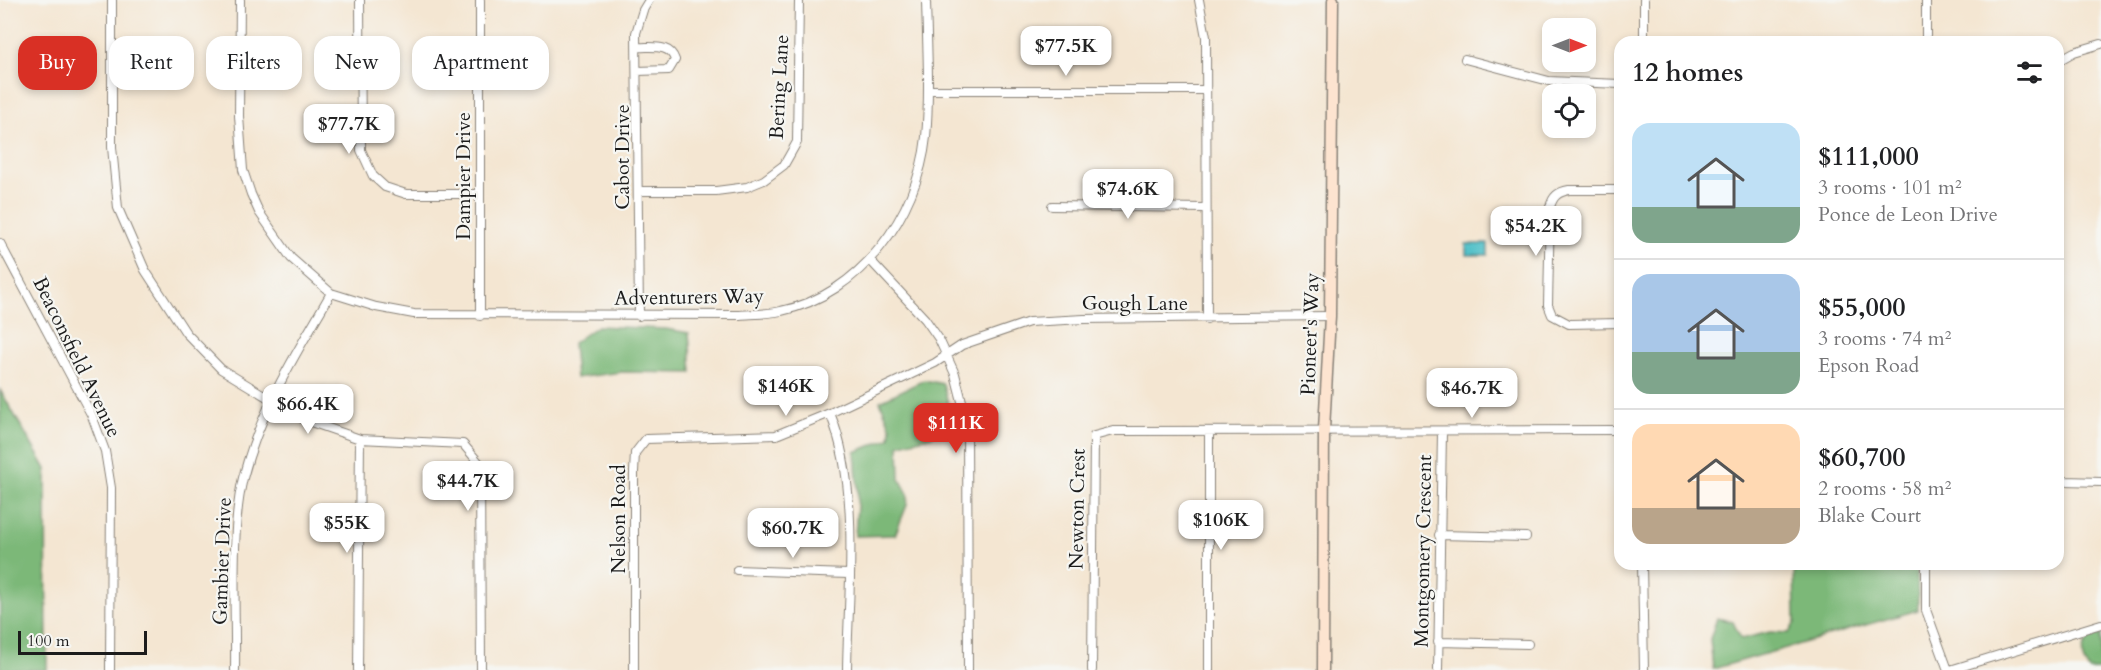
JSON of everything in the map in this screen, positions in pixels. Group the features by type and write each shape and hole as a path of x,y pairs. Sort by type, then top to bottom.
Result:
{"main road":[{"name":"Pioneer's Way","path":"1323,670 1324,430 1330,315 1333,0"}],"street":[{"path":"112,0 112,147 118,208 145,270 186,333 221,369 305,420 360,439 463,444 480,464 481,670"},
{"path":"240,0 239,116 243,170 250,194 291,258 331,293"},
{"path":"360,0 361,150 373,176 385,187 406,194 479,194"},
{"name":"Dampier Drive","path":"480,0 480,316"},
{"name":"Cabot Drive","path":"639,315 636,33 643,10 649,0"},
{"name":"Bering Lane","path":"639,191 716,191 747,187 764,180 784,165 797,142 799,0"},
{"name":"Adventurers Way","path":"331,293 376,307 414,315 480,316 740,315 781,311 818,299 856,274 870,261 896,226 917,176 926,138 928,90 926,0"},
{"path":"1199,0 1206,37 1207,319"},
{"path":"1644,0 1644,36"},
{"path":"1926,0 1926,36"},
{"path":"2064,58 2074,52 2101,44"},
{"path":"637,47 666,48 672,52 675,60 672,67 665,72 637,71"},
{"path":"1465,59 1549,81 1614,84"},
{"path":"928,90 1205,90"},
{"path":"1614,190 1569,190 1562,191 1552,198 1548,305 1552,315 1569,324 1614,323"},
{"path":"1052,206 1205,208"},
{"name":"Beaconsfield Avenue","path":"0,243 92,416 105,451 111,488 110,670"},
{"path":"870,261 924,319 956,374 968,421 968,670"},
{"name":"Gambier Drive","path":"235,670 238,512 243,480 270,398 331,293"},
{"name":"Gough Lane","path":"946,355 962,345 1029,322 1330,315"},
{"name":"Nelson Road","path":"634,670 634,472 635,453 646,439 776,435 830,413 946,355"},
{"path":"830,413 837,429 849,512 847,670"},
{"name":"Newton Crest","path":"1092,670 1094,436 1113,431 1614,430"},
{"path":"1209,432 1209,670"},
{"name":"Montgomery Crescent","path":"1438,670 1442,432"},
{"path":"358,670 360,439"},
{"path":"2064,479 2101,482"},
{"path":"1439,535 1526,537"},
{"path":"737,570 848,574"},
{"path":"1642,570 1644,670"},
{"path":"1926,570 1926,610 1949,670 2101,624"},
{"path":"1437,642 1528,644"}],"green space":[{"path":"597,326 666,329 689,333 692,373 622,372 576,378 573,343"},
{"path":"924,380 943,384 952,419 942,431 936,434 899,445 900,479 908,494 907,505 895,535 855,536 858,491 855,452 890,438 891,428 880,401"},
{"path":"0,390 46,469 47,670 0,670"},
{"path":"1794,570 1917,570 1918,610 1713,669 1710,639 1717,618 1733,622 1741,639 1770,632 1789,633 1795,622"},
{"path":"2101,633 2101,670 2089,670 2083,659 2084,647 2090,638"}],"water":[{"path":"1466,244 1488,244 1488,255 1466,255"}]}
